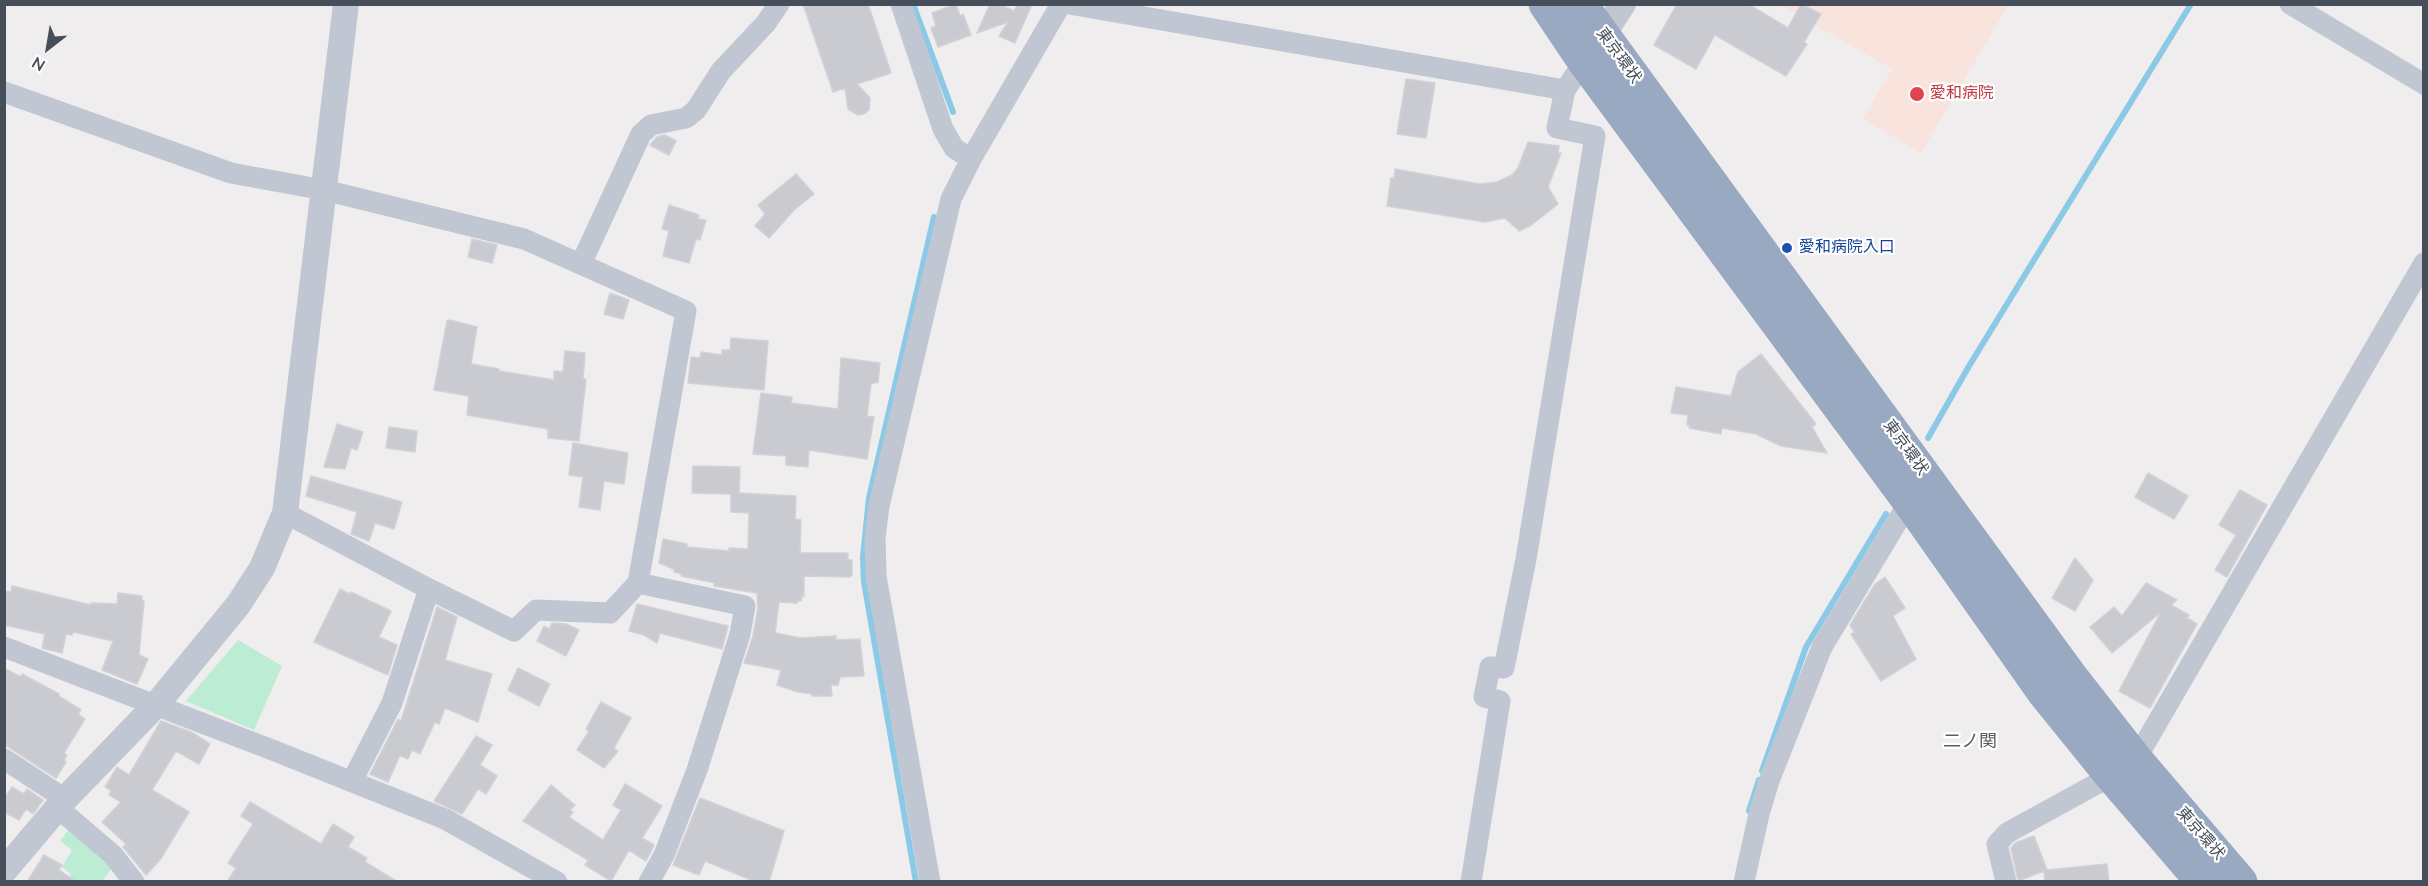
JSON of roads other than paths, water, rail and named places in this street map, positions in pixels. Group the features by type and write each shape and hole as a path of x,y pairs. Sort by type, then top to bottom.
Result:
{"highway":[{"name":"東京環状","path":"1545,4 1584,62 1909,502 2043,692 2241,882"},
{"name":"東京環状","path":"1581,4 2058,657 2123,768 2202,882"}],"street":[{"path":"4,871 62,804 156,705 238,604 262,568 285,513 346,4"},
{"path":"581,264 640,134 651,125 686,118 696,110 722,70 766,23 779,4"},
{"path":"901,4 943,129 954,147 971,159"},
{"path":"930,882 876,576 875,538 879,506 951,199 971,159 1061,4"},
{"path":"1069,4 1565,90"},
{"path":"1471,882 1500,701 1484,698 1490,667 1504,668 1526,559 1595,136 1557,128 1565,90 1623,4"},
{"path":"2290,4 2424,84"},
{"path":"4,92 231,173 324,190 524,239 686,311 638,583 610,613 536,610 514,631 285,513"},
{"path":"2006,882 1997,844 2007,833 2123,768 2424,263"},
{"path":"1744,882 1758,814 1822,646 1909,502"},
{"path":"638,583 745,606 740,634 697,770 664,855 649,882"},
{"path":"352,781 392,703 429,589"},
{"path":"4,647 445,819 557,882"},
{"path":"4,759 62,804 113,855 134,882"}],"waterway":[{"path":"913,4 953,112"},
{"path":"1928,438 1969,366 2191,4"},
{"path":"916,882 864,582 863,557 869,498 934,217"},
{"path":"1762,771 1806,647 1886,514"},
{"path":"1749,811 1759,780"}],"place":[{"name":"愛和病院","path":"1917,94"},
{"name":"愛和病院入口","path":"1787,248"}],"district":[{"name":"二ノ関","path":"1970,743"}]}
